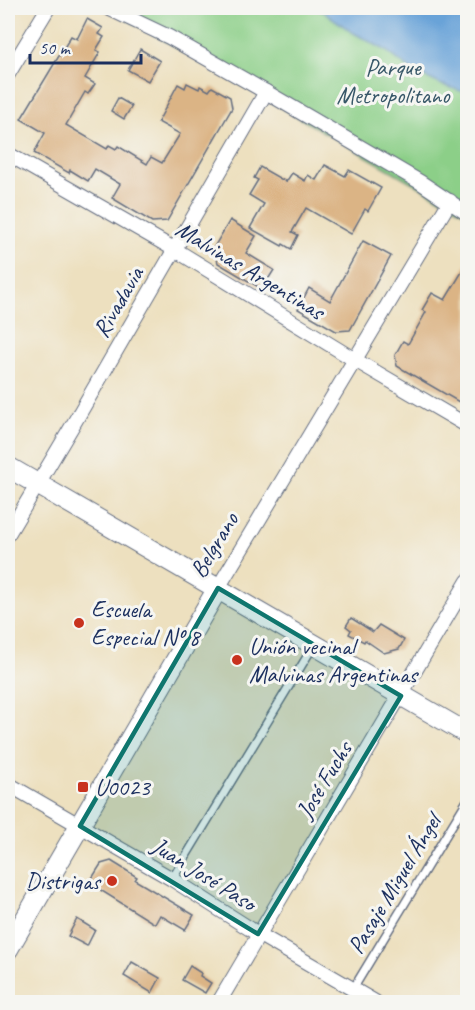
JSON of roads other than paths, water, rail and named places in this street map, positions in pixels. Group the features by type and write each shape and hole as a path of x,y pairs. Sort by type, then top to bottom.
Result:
{"street":[{"path":"8,74 48,8"},
{"path":"108,8 169,37 266,92 420,182 468,214"},
{"name":"Rivadavia","path":"8,534 266,92"},
{"name":"Malvinas Argentinas","path":"8,154 174,249 468,426"},
{"name":"Belgrano","path":"8,949 218,588 450,201"},
{"path":"8,467 468,734"},
{"name":"José Fuchs","path":"219,1002 468,581"},
{"name":"Juan José Paso","path":"8,784 172,879 258,934 375,1002"}],"lane":[{"path":"172,879 315,644"},
{"name":"Pasaje Miguel Ángel","path":"353,989 468,799"}],"water":[{"path":"311,8 467,8 467,93 440,84 413,71 385,50 352,32 324,12"}],"place":[{"name":"Escuela Especial Nº 8","path":"79,623"},
{"name":"Unión vecinal Malvinas Argentinas","path":"237,660"},
{"name":"U0023","path":"83,787"},
{"name":"Distrigas","path":"112,881"}],"park label":[{"name":"Parque Metropolitano","path":"393,81"}]}
